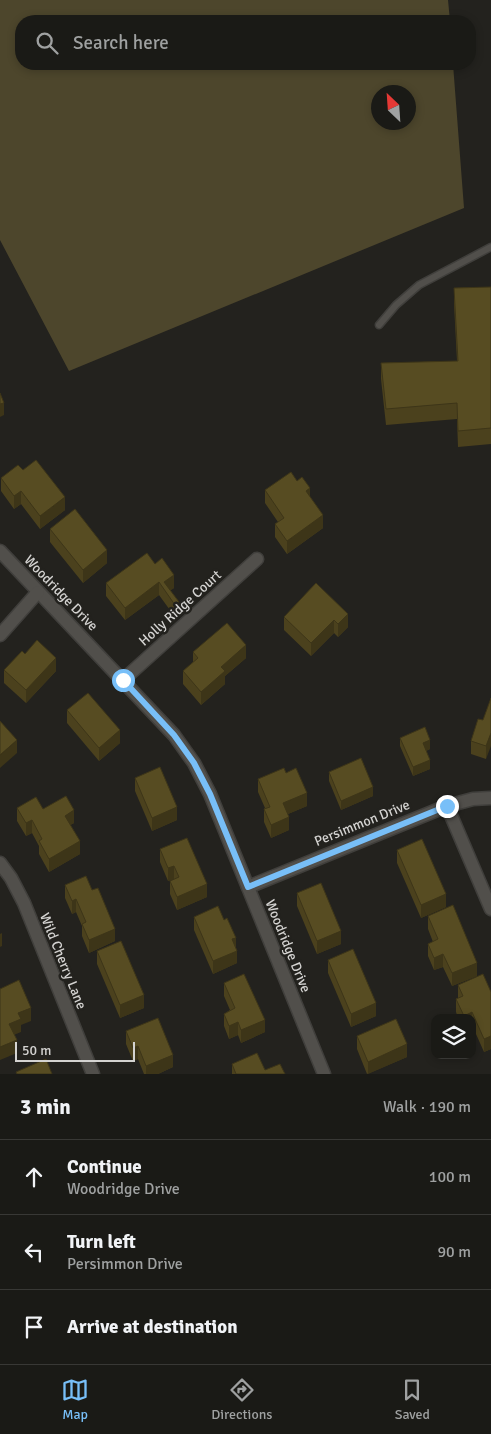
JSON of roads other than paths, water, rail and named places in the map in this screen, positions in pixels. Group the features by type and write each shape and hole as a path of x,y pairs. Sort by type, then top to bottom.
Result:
{"street":[{"name":"Woodridge Drive","path":"0,551 174,735 194,763 210,794 324,1074"},
{"name":"Holly Ridge Court","path":"123,680 257,559"},
{"path":"0,635 38,592"},
{"name":"Persimmon Drive","path":"248,887 447,806 473,799 491,798"},
{"path":"447,806 491,909"},
{"name":"Wild Cherry Lane","path":"0,863 11,878 24,904 93,1074"}],"lane":[{"path":"379,325 396,305 419,284 491,247"}]}
